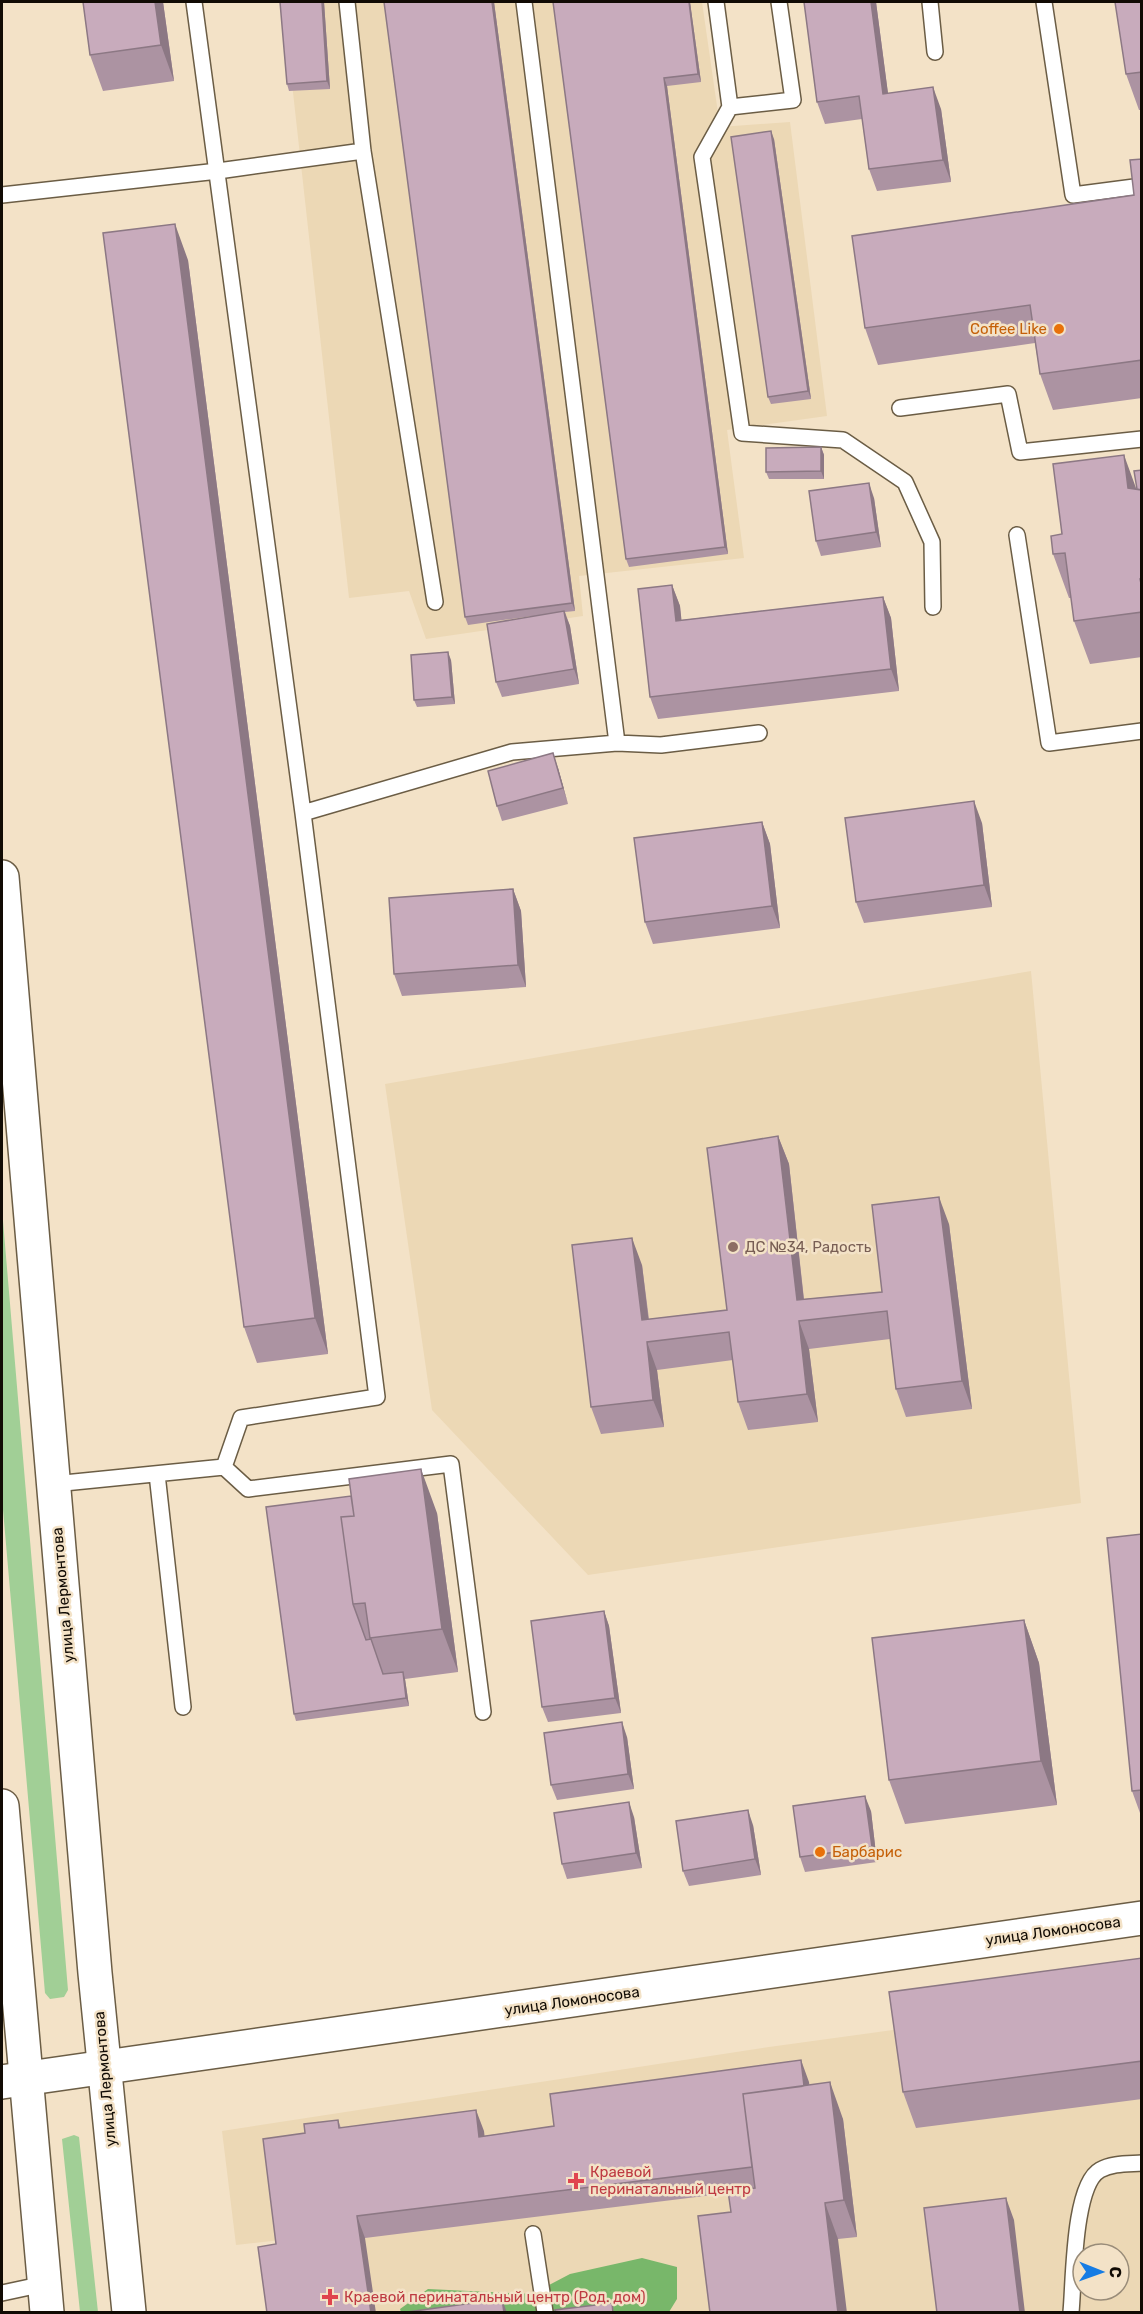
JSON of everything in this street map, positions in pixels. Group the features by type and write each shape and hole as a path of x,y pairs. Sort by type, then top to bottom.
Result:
{"main road":[{"name":"улица Лермонтова","path":"2,878 104,2067 129,2313"},
{"path":"2,1821 13,2080 45,2299"},
{"name":"улица Ломоносова","path":"13,2080 200,2055 1142,1918"}],"lane":[{"path":"194,2 303,813 377,1397 241,1418 224,1467"},
{"path":"347,2 363,151 435,602"},
{"path":"524,2 618,743"},
{"path":"716,2 730,107 702,157 742,433 843,440 905,482 932,542 933,607"},
{"path":"730,107 793,100 779,2"},
{"path":"930,2 935,52"},
{"path":"1044,2 1073,195 1142,186"},
{"path":"2,195 218,171 363,151"},
{"path":"900,408 1008,393 1020,452 1142,438"},
{"path":"1017,535 1049,743 1142,731"},
{"path":"303,813 512,752 618,743 661,745 759,733"},
{"path":"54,1484 224,1467 248,1489 451,1464 483,1712"},
{"path":"156,1474 183,1707"},
{"path":"1071,2313 1079,2214 1088,2183 1099,2170 1142,2163"},
{"path":"533,2234 545,2313"},
{"path":"2,2293 45,2299"}],"shaded area":[{"path":"283,2 702,2 720,127 790,122 827,416 727,430 744,558 579,576 583,616 426,639 409,591 349,598"},
{"name":"ДС №34, Радость","path":"1031,971 1081,1503 588,1575 432,1410 385,1084"},
{"name":"Краевой перинатальный центр","path":"1141,1996 1141,2312 272,2312 281,2240 236,2245 222,2131 769,2047"}],"green space":[{"path":"2,1209 68,1990 64,1997 50,1999 45,1993 2,1498"},
{"path":"74,2135 79,2137 98,2312 80,2312 62,2139"},
{"path":"642,2258 677,2267 677,2299 669,2312 401,2312 400,2309 428,2289 532,2294 570,2274"}],"building":[{"path":"83,2 155,2 161,45 90,55"},
{"path":"280,2 322,2 327,81 287,84"},
{"path":"384,2 492,2 572,603 465,617"},
{"path":"553,2 689,2 698,74 664,78 725,547 626,559"},
{"path":"804,2 871,2 883,94 933,87 943,160 869,169 859,96 817,102"},
{"path":"1115,2 1142,2 1142,72 1126,74"},
{"path":"771,131 808,391 768,397 731,137"},
{"path":"1142,159 1142,360 1040,374 1030,305 865,328 852,236 1134,195 1130,160"},
{"path":"175,224 315,1318 244,1327 103,233"},
{"path":"821,447 821,471 766,472 766,448"},
{"path":"1124,455 1128,488 1142,492 1142,579 1140,579 1142,612 1074,621 1065,553 1053,554 1051,536 1062,534 1053,464"},
{"path":"1142,470 1142,491 1137,489 1134,471"},
{"path":"869,483 876,532 816,541 809,491"},
{"path":"672,585 676,621 883,597 891,669 650,697 638,589"},
{"path":"564,611 574,669 496,682 487,624"},
{"path":"448,652 452,697 414,700 411,655"},
{"path":"553,753 563,788 497,806 488,771"},
{"path":"974,801 984,885 856,902 845,818"},
{"path":"762,822 772,906 645,922 634,838"},
{"path":"513,889 518,965 394,974 389,898"},
{"path":"778,1136 797,1300 882,1292 872,1205 939,1197 962,1381 896,1389 887,1311 799,1321 807,1394 738,1402 729,1332 647,1342 653,1400 591,1407 572,1245 632,1238 642,1320 727,1310 707,1148"},
{"path":"421,1469 442,1629 370,1638 365,1603 353,1604 341,1517 354,1516 349,1479"},
{"path":"351,1496 354,1516 341,1517 353,1604 366,1640 371,1639 383,1674 403,1672 406,1698 294,1714 266,1507"},
{"path":"1142,1534 1142,1790 1132,1791 1107,1538"},
{"path":"604,1611 615,1698 542,1707 531,1621"},
{"path":"1024,1620 1041,1761 889,1780 872,1638"},
{"path":"622,1722 628,1774 551,1785 544,1733"},
{"path":"865,1796 872,1847 800,1857 793,1806"},
{"path":"629,1802 636,1853 562,1864 554,1813"},
{"path":"748,1810 755,1859 683,1871 676,1821"},
{"path":"1142,1958 1142,2061 903,2092 889,1992"},
{"path":"801,2060 804,2086 743,2094 752,2167 357,2216 371,2313 267,2313 258,2247 276,2244 263,2139 305,2133 304,2124 338,2120 339,2128 476,2110 479,2137 554,2126 550,2094"},
{"path":"830,2082 844,2200 825,2203 838,2313 710,2313 698,2216 731,2212 728,2191 755,2188 743,2094"},
{"path":"1006,2198 1020,2313 937,2313 924,2208"},
{"path":"502,2299 504,2313 400,2313"},
{"path":"612,2303 613,2313 556,2313 555,2310"}],"place":[{"name":"Coffee Like","path":"1059,329"},
{"name":"ДС №34, Радость","path":"733,1247"},
{"name":"Барбарис","path":"820,1852"},
{"name":"Краевой перинатальный центр","path":"576,2181"},
{"name":"Краевой перинатальный центр (Род. дом)","path":"330,2297"}]}
